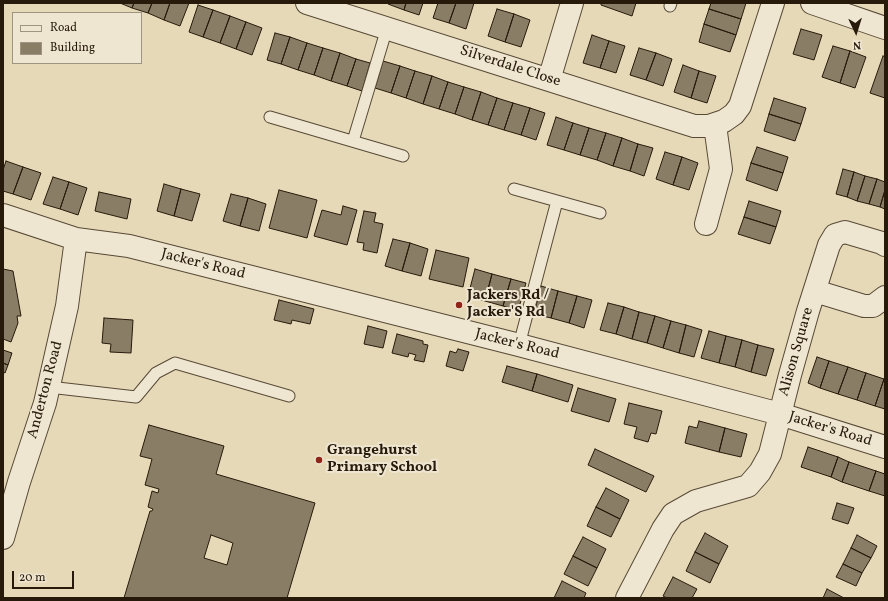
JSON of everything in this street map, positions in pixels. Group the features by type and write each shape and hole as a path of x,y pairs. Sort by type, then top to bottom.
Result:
{"street":[{"name":"Silverdale Close","path":"307,3 694,126 715,125 734,114 740,106 773,3"},
{"path":"549,80 572,3"},
{"path":"812,3 885,28"},
{"path":"706,224 721,170 715,125"},
{"name":"Jacker's Road","path":"3,214 76,239 128,246 518,345 780,414 885,447"},
{"name":"Alison Square","path":"627,598 663,528 673,514 696,501 748,486 760,472 770,454 790,375 815,290 829,245 835,235 845,232 885,245"},
{"name":"Anderton Road","path":"3,538 11,480 45,403 67,306 76,239"},
{"name":"Alison Square","path":"815,290 864,306 873,306 885,298"}],"lane":[{"path":"353,141 386,28"},
{"path":"270,116 403,156"},
{"path":"514,189 600,213"},
{"path":"518,345 557,202"},
{"path":"48,387 136,397 156,373 175,363 289,396"}],"building":[{"path":"120,3 134,3 132,8"},
{"path":"134,3 152,3 148,13 132,8"},
{"path":"152,3 170,3 164,20 148,13"},
{"path":"170,3 189,3 180,26 164,20"},
{"path":"388,3 406,3 404,10"},
{"path":"406,3 423,3 419,15 404,10"},
{"path":"438,3 456,3 449,23 433,18"},
{"path":"456,3 474,3 466,29 449,23"},
{"path":"601,3 636,3 632,16 601,5"},
{"path":"711,3 746,3 741,19 709,9"},
{"path":"198,5 213,10 203,37 189,32"},
{"path":"497,9 514,14 505,42 488,36"},
{"path":"709,9 741,19 736,35 704,24"},
{"path":"213,10 230,16 220,43 203,37"},
{"path":"514,14 530,20 521,47 505,42"},
{"path":"230,16 246,22 236,49 220,43"},
{"path":"246,22 262,28 252,55 236,49"},
{"path":"704,24 736,35 730,52 699,42"},
{"path":"801,29 822,35 814,60 793,54"},
{"path":"275,33 290,37 281,64 267,60"},
{"path":"592,35 609,41 600,68 583,63"},
{"path":"290,37 307,43 298,70 281,64"},
{"path":"609,41 625,46 616,73 600,68"},
{"path":"307,43 323,48 314,75 298,70"},
{"path":"833,46 850,51 840,83 822,77"},
{"path":"323,48 340,53 331,81 314,75"},
{"path":"639,48 656,53 646,80 630,75"},
{"path":"850,51 866,57 855,88 840,83"},
{"path":"340,53 356,59 347,86 331,81"},
{"path":"656,53 672,59 663,86 646,80"},
{"path":"883,56 885,57 885,98 870,93"},
{"path":"356,59 370,63 362,91 347,86"},
{"path":"383,61 400,66 391,93 375,88"},
{"path":"683,65 699,71 691,98 674,92"},
{"path":"400,66 415,71 406,98 391,93"},
{"path":"415,71 432,76 423,104 406,98"},
{"path":"699,71 716,76 707,103 691,98"},
{"path":"432,76 448,82 439,109 423,104"},
{"path":"448,82 464,87 455,114 439,109"},
{"path":"464,87 481,92 472,120 455,114"},
{"path":"481,92 497,98 488,125 472,120"},
{"path":"497,98 513,103 504,130 488,125"},
{"path":"774,98 806,108 801,124 769,114"},
{"path":"513,103 530,108 521,135 504,130"},
{"path":"530,108 545,113 536,140 521,135"},
{"path":"769,114 801,124 795,141 764,131"},
{"path":"556,117 573,123 564,150 547,145"},
{"path":"573,123 589,128 580,155 564,150"},
{"path":"589,128 606,133 597,160 580,155"},
{"path":"606,133 622,138 613,166 597,160"},
{"path":"622,138 638,144 630,171 613,166"},
{"path":"638,144 653,148 644,176 630,171"},
{"path":"757,147 788,157 783,173 751,163"},
{"path":"665,152 682,157 673,185 656,179"},
{"path":"682,157 698,163 689,190 673,185"},
{"path":"6,161 23,167 13,194 3,191 3,170"},
{"path":"751,163 783,173 777,191 746,180"},
{"path":"23,167 41,173 31,200 13,194"},
{"path":"843,169 854,172 847,197 836,194"},
{"path":"854,172 865,176 857,201 847,197"},
{"path":"865,176 877,179 869,204 857,201"},
{"path":"53,177 69,182 60,209 43,204"},
{"path":"877,179 885,182 885,190 880,207 869,204"},
{"path":"69,182 87,188 78,215 60,209"},
{"path":"164,184 181,189 174,216 157,211"},
{"path":"181,189 200,194 192,221 174,216"},
{"path":"279,190 317,200 307,238 269,228"},
{"path":"885,190 885,209 880,207"},
{"path":"99,192 131,199 127,219 95,211"},
{"path":"231,194 248,198 240,226 223,221"},
{"path":"248,198 266,204 259,231 240,226"},
{"path":"749,201 781,211 776,227 744,217"},
{"path":"343,206 357,210 347,245 314,236 322,210 341,215"},
{"path":"364,211 376,213 374,222 383,224 377,253 363,250 364,243 357,242"},
{"path":"744,217 776,227 770,244 738,234"},
{"path":"393,239 410,243 402,271 385,266"},
{"path":"410,243 428,249 421,276 402,271"},
{"path":"436,250 469,258 463,287 429,279"},
{"path":"3,269 13,271 21,316 17,316 18,323 11,342 3,339"},
{"path":"475,269 492,274 485,301 468,296"},
{"path":"492,274 511,279 503,306 485,301"},
{"path":"511,279 526,283 518,311 503,306"},
{"path":"541,286 558,291 551,318 534,314"},
{"path":"558,291 577,296 569,323 551,318"},
{"path":"577,296 592,300 584,328 569,323"},
{"path":"279,300 314,309 310,324 292,320 291,324 274,320"},
{"path":"608,303 624,307 616,334 600,330"},
{"path":"624,307 639,312 632,339 616,334"},
{"path":"639,312 655,316 647,343 632,339"},
{"path":"655,316 671,321 663,348 647,343"},
{"path":"104,318 133,320 131,353 110,352 111,344 102,343"},
{"path":"671,321 686,325 679,353 663,348"},
{"path":"686,325 702,330 694,357 679,353"},
{"path":"368,326 387,331 383,348 364,344"},
{"path":"709,331 726,336 719,363 701,358"},
{"path":"397,334 423,341 423,344 428,345 424,362 414,360 416,355 409,353 408,357 392,353"},
{"path":"726,336 742,340 735,367 719,363"},
{"path":"742,340 758,345 751,372 735,367"},
{"path":"758,345 774,349 766,376 751,372"},
{"path":"458,349 469,352 463,371 446,366 450,351 456,353"},
{"path":"3,350 12,353 8,365 3,363"},
{"path":"817,357 829,361 820,388 808,383"},
{"path":"829,361 848,367 838,394 820,388"},
{"path":"3,363 8,365 5,373 3,372"},
{"path":"507,366 537,374 532,391 502,382"},
{"path":"848,367 866,373 857,400 838,394"},
{"path":"866,373 884,379 875,406 857,400"},
{"path":"537,374 573,385 568,402 532,391"},
{"path":"884,379 885,380 885,409 875,406"},
{"path":"578,388 616,399 609,422 571,411"},
{"path":"629,403 662,411 656,434 651,433 648,442 634,438 637,427 624,424"},
{"path":"699,421 725,428 719,452 685,443 689,426 697,428"},
{"path":"149,425 224,446 216,474 315,503 287,598 124,598 150,511 153,509 148,507 152,491 158,493 159,489 145,485 152,459 140,456","holes":["211,535 233,543 227,565 204,558"]},
{"path":"725,428 747,434 741,457 719,452"},
{"path":"808,447 838,457 831,477 801,467"},
{"path":"595,449 654,476 646,492 588,465"},
{"path":"838,457 849,462 842,482 831,477"},
{"path":"849,462 876,471 869,491 842,482"},
{"path":"876,471 885,474 885,496 869,491"},
{"path":"606,488 629,500 620,519 596,507"},
{"path":"837,503 854,508 848,524 832,519"},
{"path":"596,507 620,519 611,537 587,526"},
{"path":"705,533 728,546 719,564 695,552"},
{"path":"857,535 877,546 871,558 851,548"},
{"path":"583,537 606,549 597,568 573,556"},
{"path":"851,548 871,558 862,573 843,564"},
{"path":"695,552 719,564 710,583 686,571"},
{"path":"573,556 597,568 588,586 564,574"},
{"path":"843,564 862,573 856,586 836,577"},
{"path":"673,577 697,589 692,598 667,598 663,596"},
{"path":"562,581 586,593 584,598 554,598"},
{"path":"827,589 844,598 823,598"}],"place":[{"name":"Jackers Rd / Jacker'S Rd","path":"459,305"},
{"name":"Grangehurst Primary School","path":"319,460"}]}
